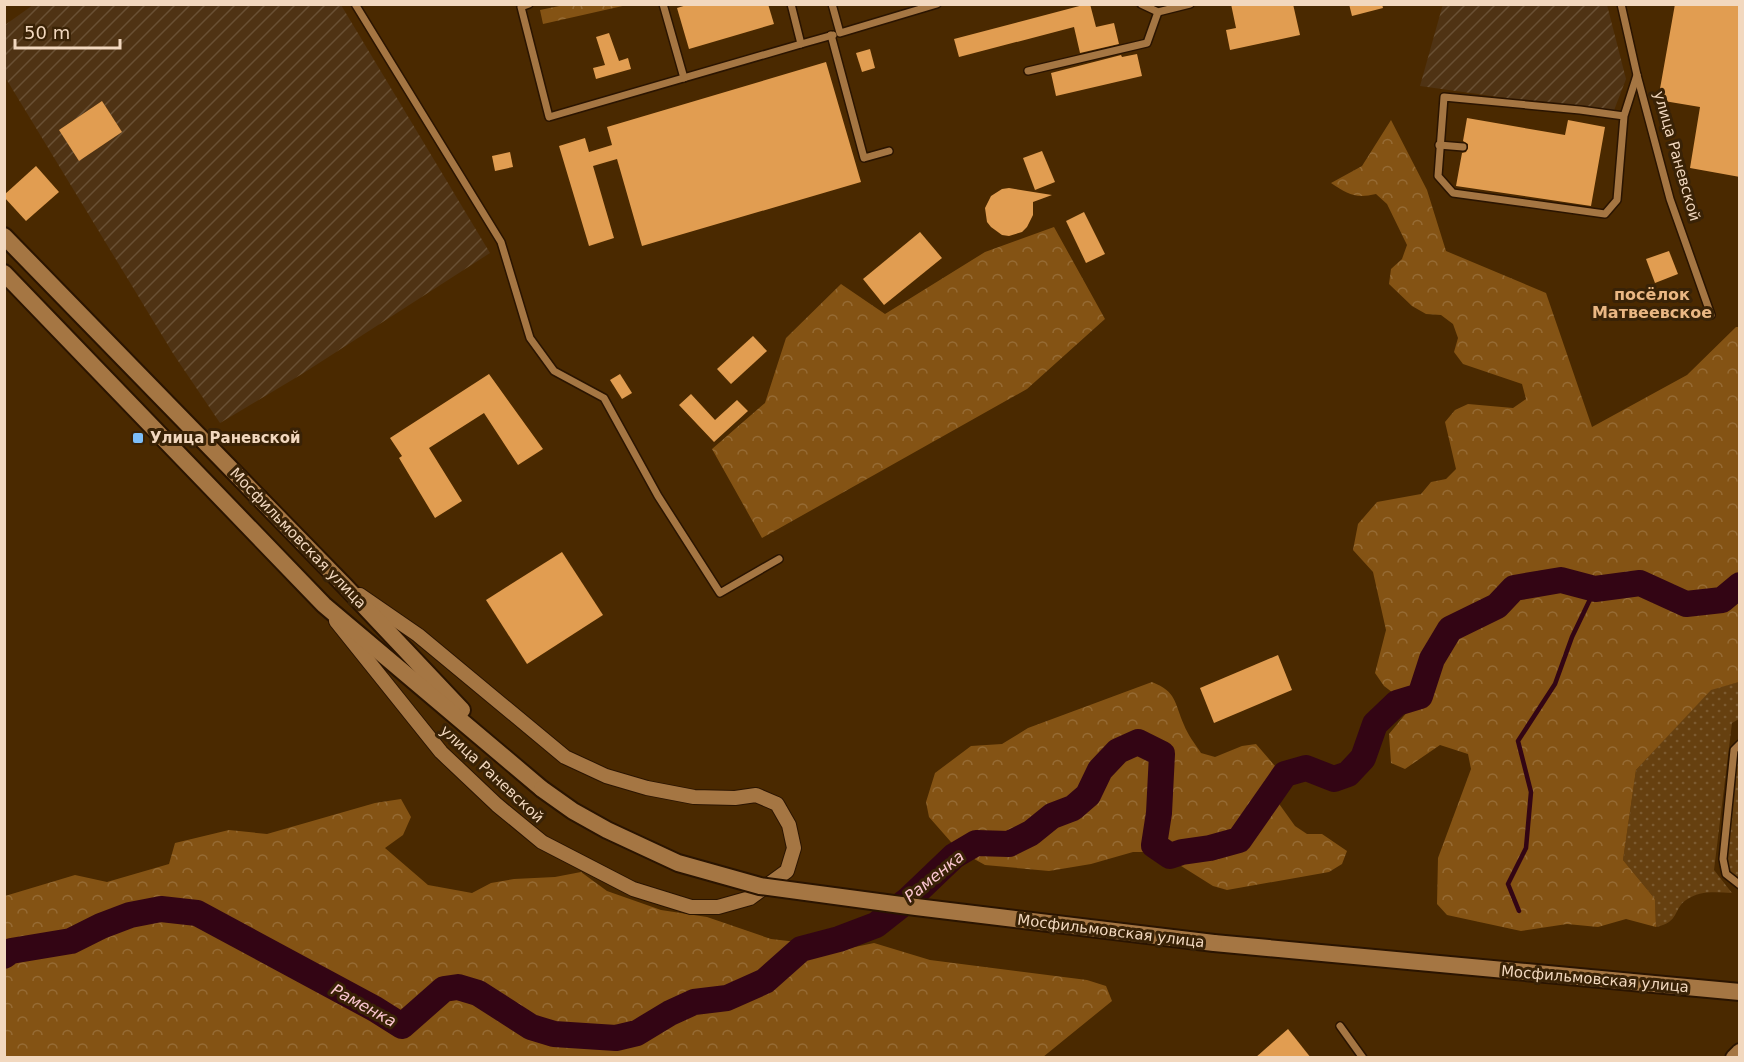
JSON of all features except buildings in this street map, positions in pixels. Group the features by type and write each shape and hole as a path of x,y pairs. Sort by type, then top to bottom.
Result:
{"street":[{"name":"Мосфильмовская улица","path":"4,236 345,586 515,765"},
{"name":"Мосфильмовская улица","path":"4,273 324,605 542,789 573,811 607,830 668,858 760,886 916,907 1214,943 1740,992"},
{"name":"улица Раневской","path":"324,605 441,753 497,806 542,843 633,889 691,907 718,907 750,898 787,872 794,848 789,825 777,804 756,795 735,798 694,797 647,788 606,776 565,757 418,635 345,586"},
{"path":"1734,1058 1740,1052"}],"lane":[{"path":"355,4 501,242 530,338 554,371 604,398 658,496 720,593 779,559"},
{"path":"530,4 521,7 549,117 937,4"},
{"path":"663,4 684,78"},
{"path":"791,4 801,44"},
{"path":"832,4 840,33"},
{"path":"1141,4 1158,12 1190,4"},
{"name":"улица Раневской","path":"1621,4 1637,75 1670,198 1711,315"},
{"path":"1028,71 1147,43 1158,12"},
{"path":"831,35 864,158 889,151"},
{"path":"1624,116 1444,97 1438,176 1453,193 1605,214 1617,200 1624,116 1637,75"},
{"path":"1439,144 1462,147"},
{"path":"1740,744 1734,750 1723,860 1726,874 1740,885"},
{"path":"1340,1026 1359,1056"}],"shaded area":[{"path":"1443,4 1607,5 1626,79 1613,113 1420,86"},
{"path":"33,5 341,5 490,253 302,374 220,423 174,355 5,77 5,25"},
{"path":"1739,682 1739,719 1732,723 1714,870 1732,893 1708,892 1691,897 1682,904 1673,919 1656,927 1655,899 1623,860 1636,770 1711,689"},
{"path":"1733,761 1739,761 1739,885 1726,874 1723,860"}],"green space":[{"path":"564,5 627,5 543,24 540,10"},
{"path":"1391,120 1427,190 1446,251 1546,293 1592,427 1687,375 1736,327 1739,327 1739,682 1711,690 1636,770 1623,860 1655,899 1656,927 1626,919 1598,927 1567,924 1521,931 1447,915 1437,904 1438,858 1471,769 1468,754 1440,745 1405,769 1391,763 1389,734 1408,711 1401,699 1384,686 1375,673 1386,630 1373,572 1353,550 1358,524 1377,502 1421,494 1431,482 1446,479 1456,469 1445,422 1455,410 1468,404 1513,408 1526,399 1522,384 1463,364 1454,352 1458,338 1453,324 1441,315 1426,314 1412,306 1389,284 1391,269 1402,259 1407,245 1387,204 1376,194 1352,195 1331,183 1362,166"},
{"path":"1054,227 1105,319 1027,389 762,538 712,449 765,403 786,338 841,284 885,314 985,252"},
{"path":"1152,682 1166,690 1174,699 1184,725 1201,753 1215,757 1242,746 1256,744 1275,766 1272,794 1295,826 1307,834 1322,834 1347,851 1342,864 1329,872 1227,890 1213,886 1162,854 1147,852 1133,852 1091,864 1049,871 985,865 958,850 929,817 926,802 935,773 971,746 1002,744 1028,728"},
{"path":"401,799 411,817 403,835 385,848 428,885 472,893 491,883 514,879 555,877 581,872 607,891 661,910 707,917 771,939 850,948 874,943 930,960 1087,980 1106,986 1112,1001 1043,1057 5,1057 5,896 75,875 107,882 169,864 175,843 229,830 267,834 375,803"}],"waterway":[{"name":"Раменка","path":"4,956 11,951 71,941 130,915 161,909 197,913 375,1009 402,1026 444,989 458,987 478,993 531,1027 554,1034 616,1038 637,1033 670,1013 694,1002 727,998 765,981 801,949 839,939 876,925 909,899 954,856 976,843 1009,844 1031,833 1052,816 1073,808 1088,795 1100,770 1118,751 1138,742 1162,754 1159,813 1154,845 1170,856 1239,840 1285,774 1306,768 1334,779 1348,774 1363,758 1375,724 1397,703 1420,696 1432,659 1450,629 1497,606 1514,588 1561,580 1595,589 1640,583 1686,604 1722,600 1740,585"},
{"path":"1519,911 1508,884 1526,848 1531,792 1518,741 1555,684 1572,637 1595,589"}],"place":[{"name":"Улица Раневской","path":"138,438"}],"district":[{"name":"посёлок Матвеевское","path":"1652,303"}]}
